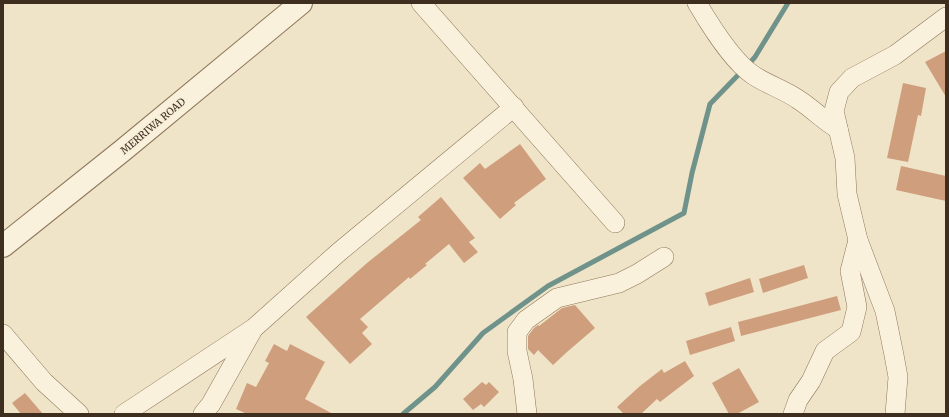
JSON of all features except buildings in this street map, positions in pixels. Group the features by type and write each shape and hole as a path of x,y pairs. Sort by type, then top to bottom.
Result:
{"street":[{"name":"MERRIWA ROAD","path":"3,246 122,151 301,3"},
{"path":"421,3 615,223"},
{"path":"697,3 708,21 733,55 753,75 799,100 827,123 838,129"},
{"path":"895,414 898,378 885,311 858,240 847,194 845,158 834,111 839,92 852,78 895,55 946,17"},
{"path":"124,414 254,328 339,252 514,107"},
{"path":"793,414 798,400 811,381 825,351 851,332 857,307 850,271 858,240"},
{"path":"527,414 523,379 517,351 517,332 526,320 557,298 618,283 664,257"},
{"path":"203,414 211,404 254,328"},
{"path":"3,334 44,382 79,414"}],"waterway":[{"path":"747,66 755,57 788,3"},
{"path":"403,414 435,387 483,333 548,286 684,213 692,173 710,104 742,71"}]}
